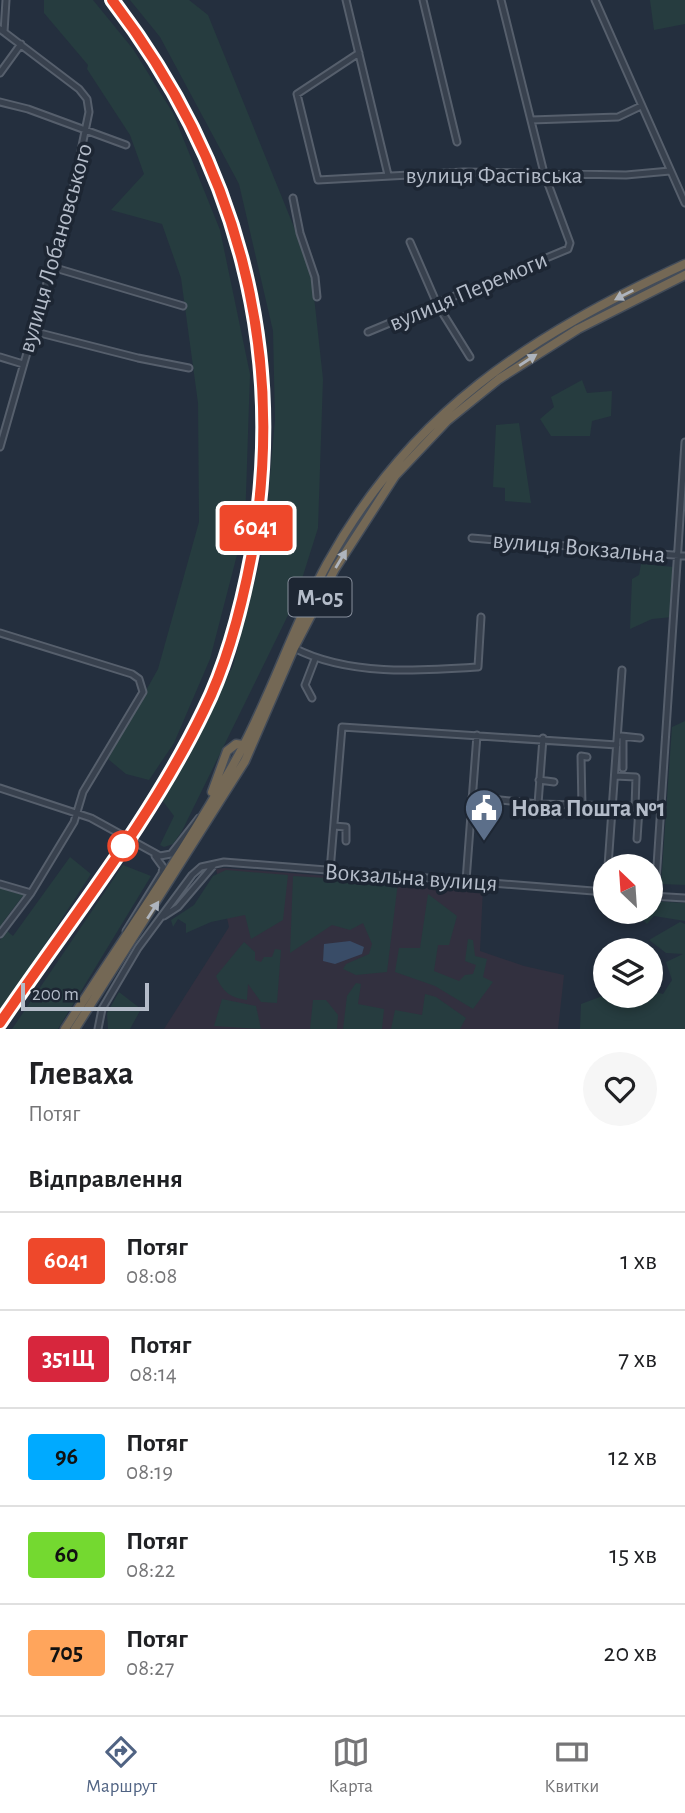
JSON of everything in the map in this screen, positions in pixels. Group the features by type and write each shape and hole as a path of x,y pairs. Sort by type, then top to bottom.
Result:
{"highway":[{"name":"М-05","path":"243,745 326,565 375,487 406,449 469,390 528,348 682,265"},
{"name":"М-05","path":"75,1029 248,756 294,648 335,569 395,476 426,440 470,401 527,360 578,329 685,275"},
{"path":"65,1029 204,812 227,751 236,744 243,745 248,756"}],"street":[{"path":"6,0 2,30 51,65 87,99 88,130"},
{"path":"346,0 388,175"},
{"path":"422,0 457,142"},
{"path":"501,0 544,173"},
{"path":"595,0 685,203"},
{"path":"0,73 21,44"},
{"name":"вулиця Фастівська","path":"359,53 297,94 318,180 388,175 626,175 670,171"},
{"path":"0,102 126,145"},
{"path":"531,120 618,117 641,106"},
{"name":"вулиця Лобановського","path":"0,447 88,130"},
{"name":"вулиця Перемоги","path":"368,332 568,249 570,243 544,173"},
{"path":"677,184 685,182"},
{"path":"293,198 300,233 315,276 317,297"},
{"path":"410,242 437,304 470,357"},
{"path":"52,267 183,306"},
{"path":"32,331 189,368"},
{"path":"0,357 23,364"},
{"path":"657,854 682,556 685,442"},
{"name":"вулиця Вокзальна","path":"472,538 682,556"},
{"path":"294,648 315,659 397,669 478,667 481,617"},
{"path":"0,633 132,674 139,679 141,698 83,792 74,822 31,893 0,934"},
{"path":"312,698 305,685 315,659"},
{"path":"622,670 620,736 623,768"},
{"path":"330,871 342,727 543,738 617,745"},
{"path":"466,881 477,735"},
{"path":"620,736 640,738"},
{"path":"609,854 617,745 620,736"},
{"path":"538,804 543,738"},
{"path":"582,807 581,756 587,757"},
{"path":"615,776 636,777 637,839"},
{"path":"539,780 554,782"},
{"path":"0,788 110,827 153,853 161,862 162,873 135,913 117,947"},
{"path":"472,797 582,807 662,807"},
{"path":"153,853 171,854 204,812"},
{"path":"334,826 346,827 346,841"},
{"path":"468,844 475,845"},
{"path":"98,1029 102,1009 138,948 197,871 216,863"},
{"path":"159,920 188,895 216,863"},
{"name":"Вокзальна вулиця","path":"216,863 593,891"},
{"path":"197,871 202,876"},
{"path":"0,884 31,893"},
{"path":"182,889 188,895"},
{"path":"663,897 685,898"},
{"path":"83,1029 94,1001"}],"shaded area":[{"path":"216,869 483,888 480,951 524,966 564,975 558,1029 164,1029 229,927"}],"green space":[{"path":"44,0 93,0 133,49 173,113 220,230 250,374 245,524 210,659 174,743 149,780 126,774 108,759 158,669 199,522 198,403 181,278 162,224 111,210 144,174 130,135 87,69 88,65 44,13"},
{"path":"130,0 189,0 208,15 311,269 323,379 318,528 295,601 182,831 173,844 164,847 160,845 174,816 162,800 233,666 264,545 275,420 273,331 239,184 160,37"},
{"path":"650,0 685,0 685,24 654,30"},
{"path":"582,380 587,393 612,391 611,416 592,421 590,436 551,436 540,419 554,407 551,397"},
{"path":"519,423 531,503 505,501 505,488 493,487 496,425"},
{"path":"641,564 674,567 672,617 652,619 630,629 632,579 639,575"},
{"path":"685,721 685,885 663,884 672,727"},
{"path":"70,857 91,874 0,1013 0,940 7,931 13,936"},
{"path":"123,865 151,876 58,1029 12,1029"},
{"path":"226,870 288,875 283,920 251,939 245,915 211,922 186,933 186,924 178,919 173,927 171,920 194,905 213,876"},
{"path":"293,876 398,882 387,972 356,975 343,969 346,964 369,954 372,944 363,923 350,930 332,925 290,953"},
{"path":"0,885 25,893 3,922 6,930 0,938"},
{"path":"428,894 457,916 449,945 438,945 434,971 459,981 465,975 473,974 476,965 465,961 468,939 473,940 475,956 487,959 483,977 493,982 473,1009 435,986 395,972 399,948 420,948"},
{"path":"663,902 685,903 685,921 663,917"},
{"path":"680,922 685,924 685,1029 580,1029 581,1004 593,1000 593,1008 663,1008 663,994 672,980 666,962 683,954 666,953 663,951 663,938 652,938"},
{"path":"244,942 255,952 255,960 261,962 264,957 272,957 275,949 281,950 277,1003 261,1002 248,984 247,1000 236,998 227,993 218,981 216,976"},
{"path":"356,983 361,984 358,1004 384,1009 382,1029 343,1029 347,996"},
{"path":"119,992 141,1009 130,1029 108,1029 107,1013"},
{"path":"425,994 436,997 466,1018 460,1029 391,1029 395,1010 422,1015"},
{"path":"222,999 256,1006 261,1029 214,1026"},
{"path":"313,1000 326,1000 338,1015 337,1029 310,1029"}],"water":[{"path":"350,941 364,947 362,954 335,964 323,961 324,944"}],"railway":[{"path":"0,1023 134,831 183,751 204,710 220,673 239,613 252,553 261,478 263,404 256,332 242,262 221,193 192,127 155,62 112,0"}],"train":[{"name":"6041","path":"0,1023 129,837 175,765 205,709 222,667 245,589 260,510 264,436 262,358 243,261 229,213 203,147 183,107 140,37 112,0"}],"place":[{"name":"Нова Пошта №1","path":"484,842"}]}
